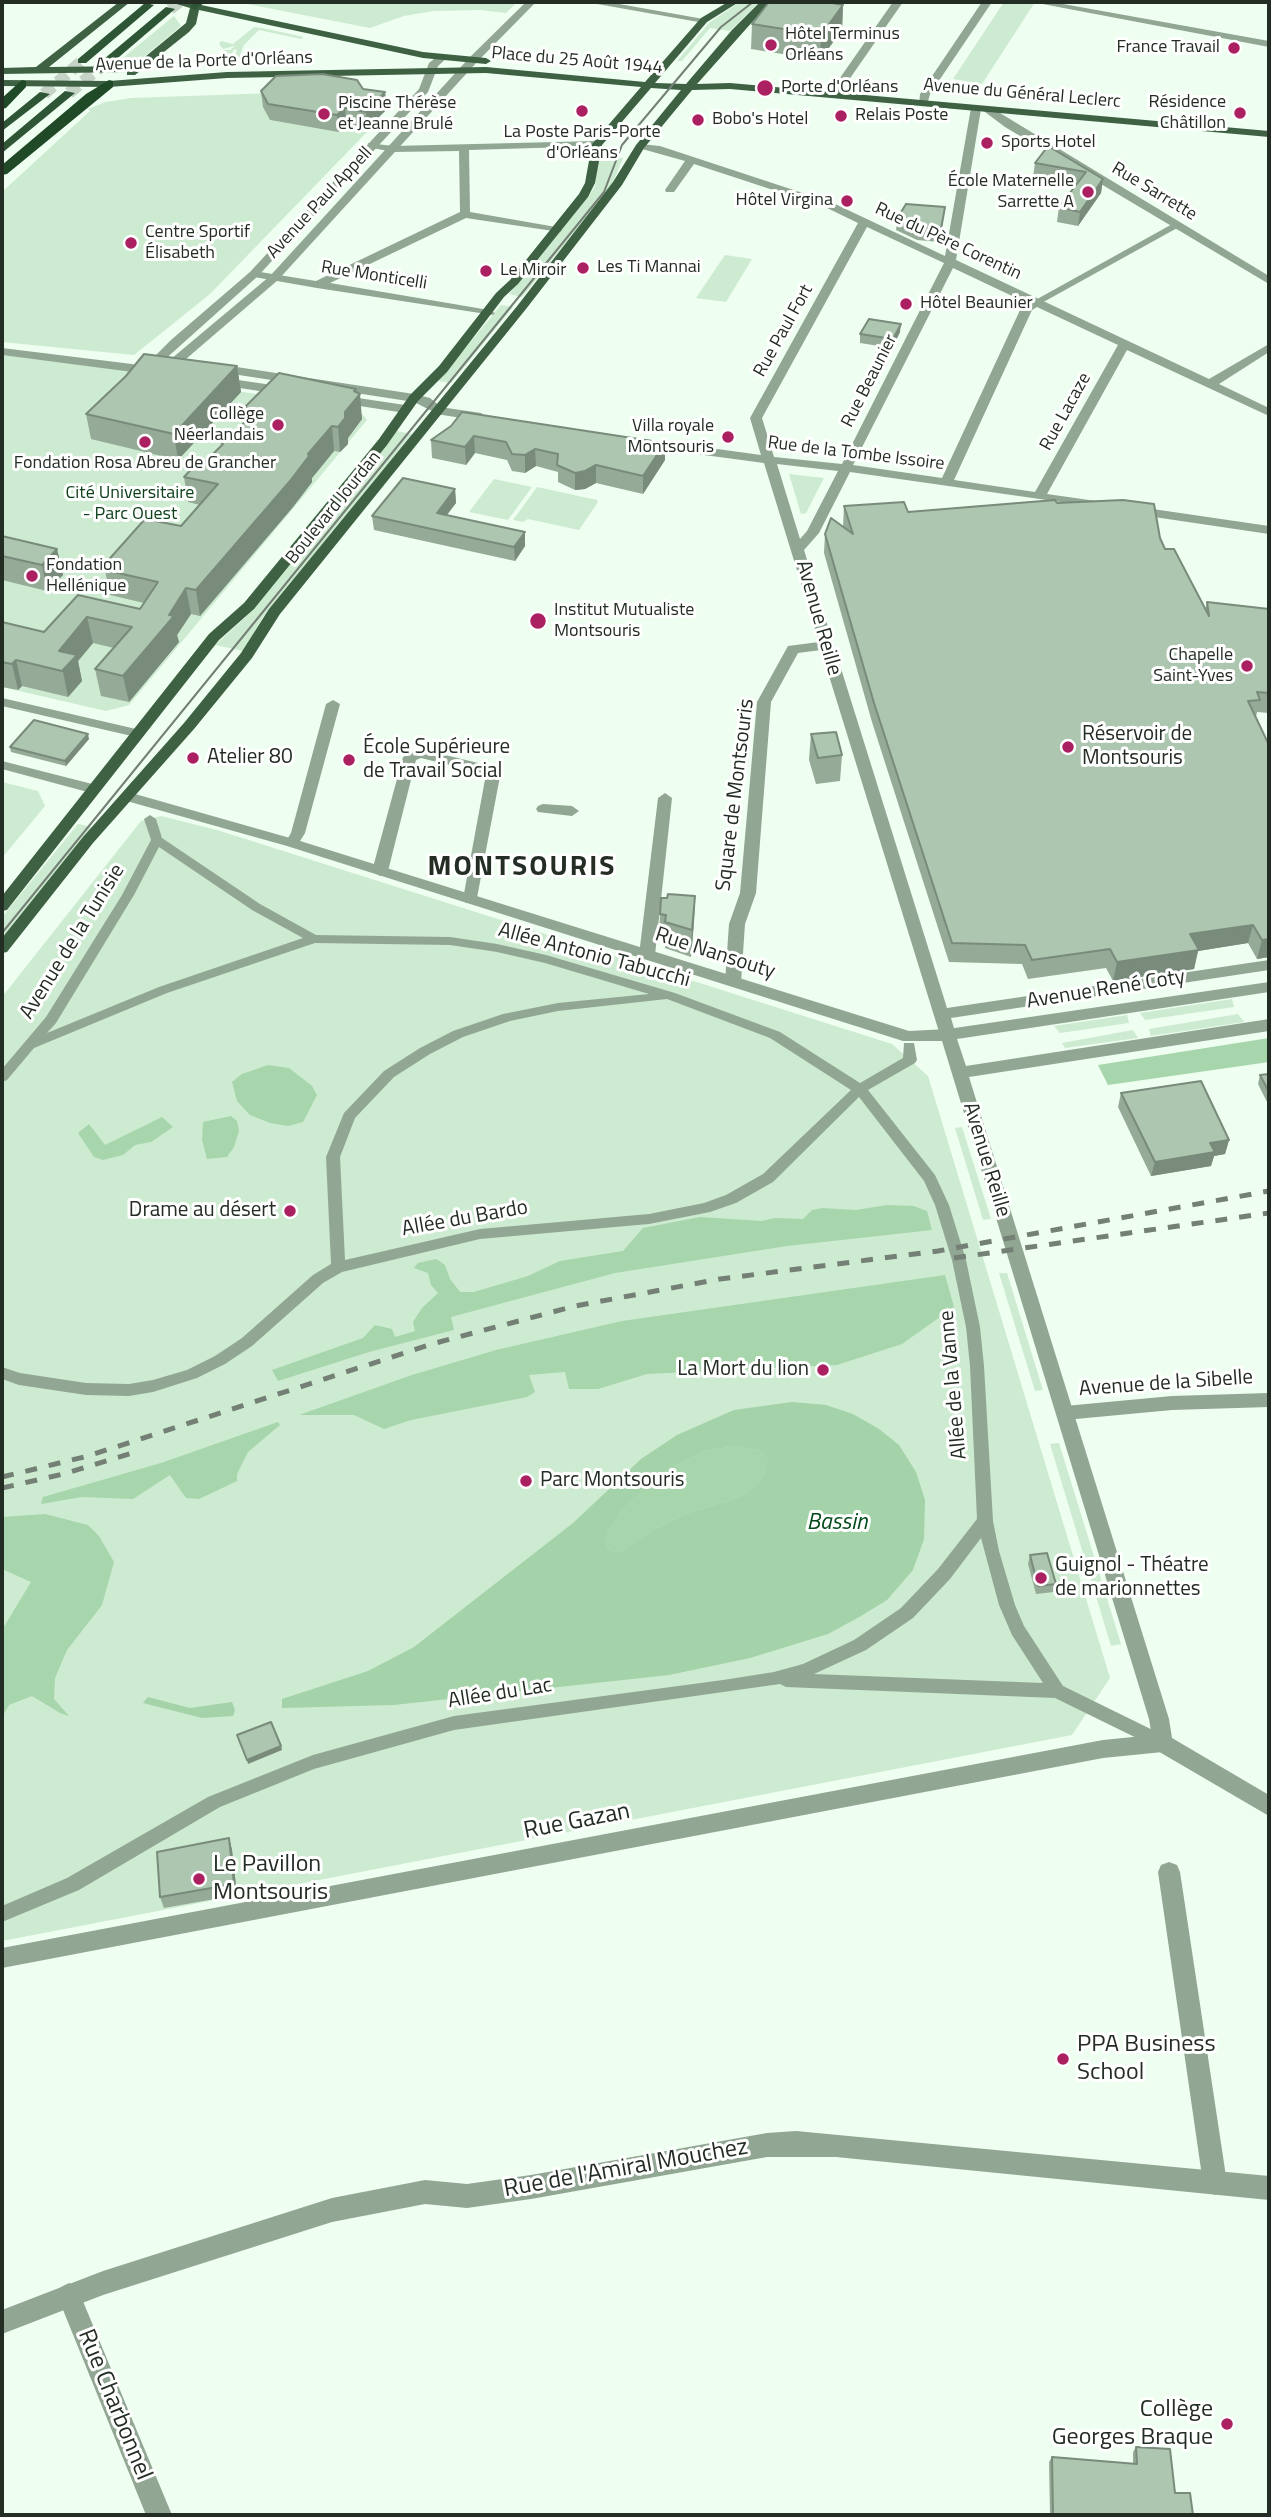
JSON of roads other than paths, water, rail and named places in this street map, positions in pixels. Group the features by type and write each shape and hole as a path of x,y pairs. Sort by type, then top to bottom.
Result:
{"highway":[{"path":"82,61 149,5"},
{"path":"108,65 172,6"},
{"path":"2,171 82,103 109,84"},
{"path":"2,105 22,85"},
{"path":"2,128 42,90"},
{"path":"2,150 69,93"}],"main road":[{"path":"22,85 125,2"},
{"name":"Boulevard Jourdan","path":"2,906 214,636 249,606 383,442 410,403 443,369 489,313 500,295 514,282 556,230 588,189 597,144 704,20 734,2"},
{"name":"Boulevard Jourdan","path":"2,948 88,840 128,797 247,655 274,612 440,411 466,373 522,307 618,183 640,146 735,32 765,2"},
{"path":"109,84 139,69 186,30 198,4"},
{"name":"Place du 25 Août 1944","path":"172,6 198,4 443,57 652,80"},
{"name":"Avenue de la Porte d'Orléans","path":"2,71 60,70 108,65 139,69"},
{"name":"Place du 25 Août 1944","path":"430,72 486,70 692,83"},
{"name":"Avenue de la Porte d'Orléans","path":"2,83 42,90 227,75 430,72"},
{"name":"Avenue du Général Leclerc","path":"692,83 1269,134"}],"street":[{"name":"Avenue Paul Appell","path":"148,370 175,362 274,278 473,60 531,2"},
{"path":"591,2 704,20"},
{"path":"833,95 898,2"},
{"path":"923,103 925,94 987,2"},
{"path":"1037,2 1269,44"},
{"name":"Avenue Paul Appell","path":"148,370 175,342 254,274 424,90 433,65 443,57"},
{"name":"Rue Sarrette","path":"981,108 1269,281"},
{"name":"Rue Beaunier","path":"798,548 813,533 950,262 981,108"},
{"path":"372,145 393,149 597,144"},
{"name":"Rue du Père Corentin","path":"640,146 656,148 829,205 1269,412"},
{"path":"464,147 465,214"},
{"path":"670,190 691,160"},
{"path":"317,285 465,214 556,230"},
{"name":"Rue Paul Fort","path":"769,460 756,418 864,222"},
{"path":"946,483 1027,308 1176,225"},
{"name":"Rue Monticelli","path":"254,274 489,313"},
{"name":"Rue Lacaze","path":"1039,496 1124,345"},
{"path":"1210,384 1269,347"},
{"path":"2,351 184,376"},
{"path":"175,362 410,403"},
{"path":"209,380 410,403 426,401 440,411 491,419"},
{"name":"Rue de la Tombe Issoire","path":"632,441 845,468 1269,530"},
{"name":"Avenue Reille","path":"769,460 1159,1719 1163,1743"},
{"name":"Square de Montsouris","path":"733,982 737,924 748,893 764,702 793,649 825,646"},
{"path":"2,702 136,733"},
{"path":"292,843 298,833 333,704"},
{"path":"380,871 410,757 420,752 494,772 471,899"},
{"path":"2,765 95,789"},
{"name":"Rue Nansouty","path":"128,797 292,843 909,1037 948,1035"},
{"path":"647,955 665,798"},
{"path":"543,809 572,811"},
{"path":"150,819 157,840"},
{"name":"Allée Antonio Tabucchi","path":"157,840 237,895 314,939 420,939 497,948 557,962 671,996 775,1035 860,1088"},
{"name":"Avenue de la Tunisie","path":"2,1077 51,1020 102,940 157,840"},
{"path":"30,1046 163,990 314,939"},
{"path":"942,1014 1269,965"},
{"name":"Avenue René Coty","path":"948,1035 1269,987"},
{"path":"338,1267 333,1157 349,1116 360,1101 389,1074 405,1062 457,1034 508,1017 558,1007 671,996"},
{"path":"959,1073 1269,1025"},
{"name":"Allée du Bardo","path":"2,1373 19,1379 86,1389 129,1390 176,1380 209,1367 247,1342 309,1286 338,1267 480,1234 649,1219 705,1208 732,1199 768,1178 860,1088 910,1060 909,1046"},
{"name":"Allée de la Vanne","path":"860,1088 930,1179 942,1205 970,1308 977,1366 985,1521 1007,1605 1018,1630 1056,1691"},
{"name":"Avenue de la Sibelle","path":"1065,1413 1172,1404 1269,1400"},
{"name":"Allée du Lac","path":"2,1914 73,1884 214,1802 340,1754 454,1723 774,1679 833,1658 884,1630 927,1594 985,1521"},
{"path":"774,1679 1056,1691 1163,1743 1269,1806"},
{"name":"Rue Gazan","path":"2,1958 1091,1751 1132,1744 1163,1743"},
{"path":"1169,1872 1215,2183"},
{"name":"Rue de l'Amiral Mouchez","path":"2,2322 69,2295 332,2210 425,2192 467,2196 531,2187 767,2145 836,2145 1269,2188"},
{"name":"Rue Charbonnel","path":"69,2295 159,2515"}],"water":[{"name":"Bassin","path":"792,1402 826,1405 853,1414 899,1445 916,1472 925,1500 924,1539 913,1570 887,1600 828,1634 750,1658 669,1675 394,1705 282,1708 282,1699 368,1671 414,1647 573,1523 641,1459 677,1435 734,1410","holes":["736,1446 758,1450 766,1456 767,1466 763,1477 754,1488 740,1497 683,1515 622,1551 615,1553 606,1547 607,1533 619,1514 657,1475 705,1451"]},
{"path":"148,1697 190,1708 232,1702 235,1710 233,1716 202,1718 143,1703"}],"tunnel":[{"path":"170,9 179,2"},
{"path":"44,94 82,61"},
{"path":"69,93 108,61"}],"tram line":[{"path":"2,933 604,192 622,145 721,27 753,2"}],"railway":[{"path":"2,1477 88,1456 432,1344 575,1306 720,1279 938,1251 1269,1191"},
{"path":"954,1258 1269,1213"},
{"path":"2,1488 63,1474 139,1451"}],"place":[{"name":"Hôtel Terminus Orléans","path":"771,45"},
{"name":"France Travail","path":"1234,48"},
{"name":"Porte d'Orléans","path":"765,88"},
{"name":"La Poste Paris-Porte d'Orléans","path":"582,111"},
{"name":"Résidence Châtillon","path":"1240,113"},
{"name":"Piscine Thérèse et Jeanne Brulé","path":"324,114"},
{"name":"Relais Poste","path":"841,116"},
{"name":"Bobo's Hotel","path":"698,120"},
{"name":"Sports Hotel","path":"987,143"},
{"name":"École Maternelle Sarrette A","path":"1088,192"},
{"name":"Hôtel Virgina","path":"847,201"},
{"name":"Centre Sportif Élisabeth","path":"131,243"},
{"name":"Les Ti Mannai","path":"583,268"},
{"name":"Le Miroir","path":"486,271"},
{"name":"Hôtel Beaunier","path":"906,304"},
{"name":"Collège Néerlandais","path":"278,425"},
{"name":"Villa royale Montsouris","path":"728,437"},
{"name":"Fondation Rosa Abreu de Grancher","path":"145,442"},
{"name":"Fondation Hellénique","path":"32,576"},
{"name":"Institut Mutualiste Montsouris","path":"538,621"},
{"name":"Chapelle Saint-Yves","path":"1247,666"},
{"name":"Réservoir de Montsouris","path":"1068,747"},
{"name":"Atelier 80","path":"193,758"},
{"name":"École Supérieure de Travail Social","path":"349,760"},
{"name":"Drame au désert","path":"290,1211"},
{"name":"La Mort du lion","path":"823,1370"},
{"name":"Parc Montsouris","path":"526,1481"},
{"name":"Guignol - Théatre de marionnettes","path":"1041,1578"},
{"name":"Le Pavillon Montsouris","path":"199,1879"},
{"name":"PPA Business School","path":"1063,2059"},
{"name":"Collège Georges Braque","path":"1227,2424"}],"district":[{"name":"MONTSOURIS","path":"522,868"}],"park label":[{"name":"Cité Universitaire - Parc Ouest","path":"130,504"}]}
